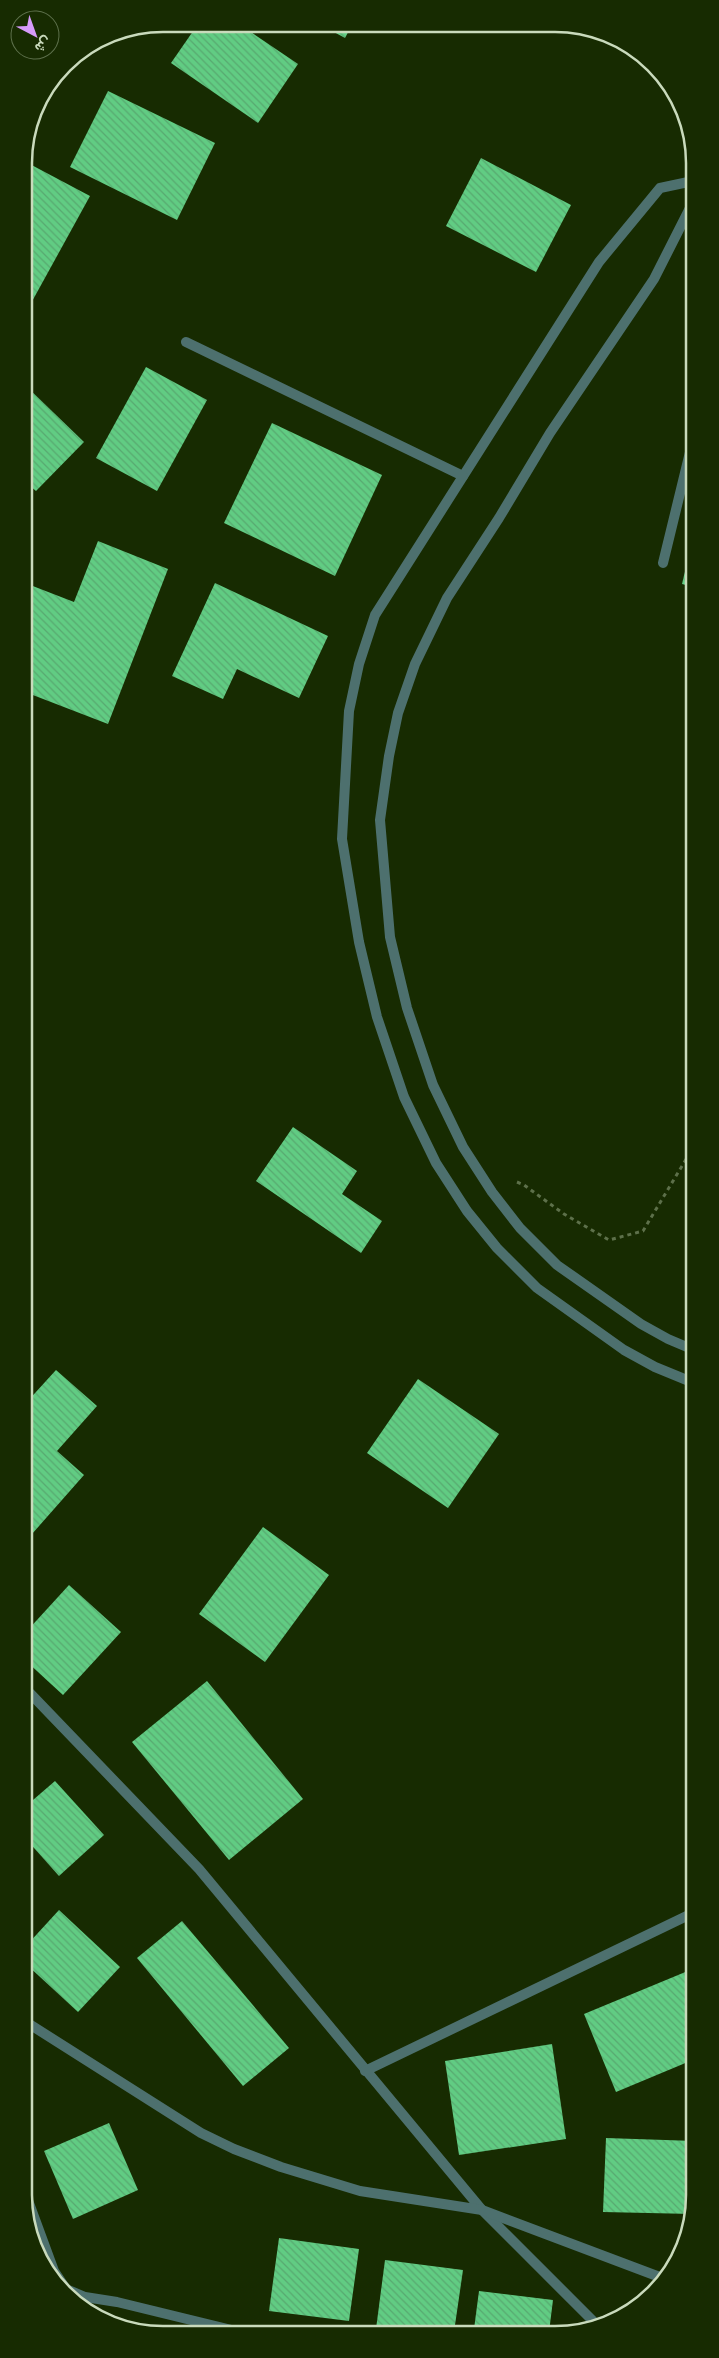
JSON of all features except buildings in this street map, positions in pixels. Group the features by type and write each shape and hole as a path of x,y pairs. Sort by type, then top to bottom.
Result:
{"street":[{"path":"686,182 660,188 599,262 375,615 359,664 349,711 342,840 359,942 377,1017 404,1097 436,1162 467,1211 496,1248 537,1288 624,1350 654,1368 686,1380"},
{"path":"686,216 654,280 550,433 499,518 447,598 415,664 398,713 389,756 380,820 390,937 407,1008 433,1085 463,1147 492,1192 520,1228 557,1265 640,1324 686,1347"},
{"path":"186,342 463,476"},
{"path":"663,563 686,469"},
{"path":"32,1695 199,1869 364,2071 482,2210 592,2320"},
{"path":"364,2071 686,1916"},
{"path":"32,2026 201,2133 234,2149 281,2167 360,2191 482,2210 657,2276"},
{"path":"35,2219 50,2260"},
{"path":"80,2295 117,2302 215,2326"}],"path":[{"path":"474,1165 524,1185 564,1214 609,1240 644,1231 686,1160"}]}
